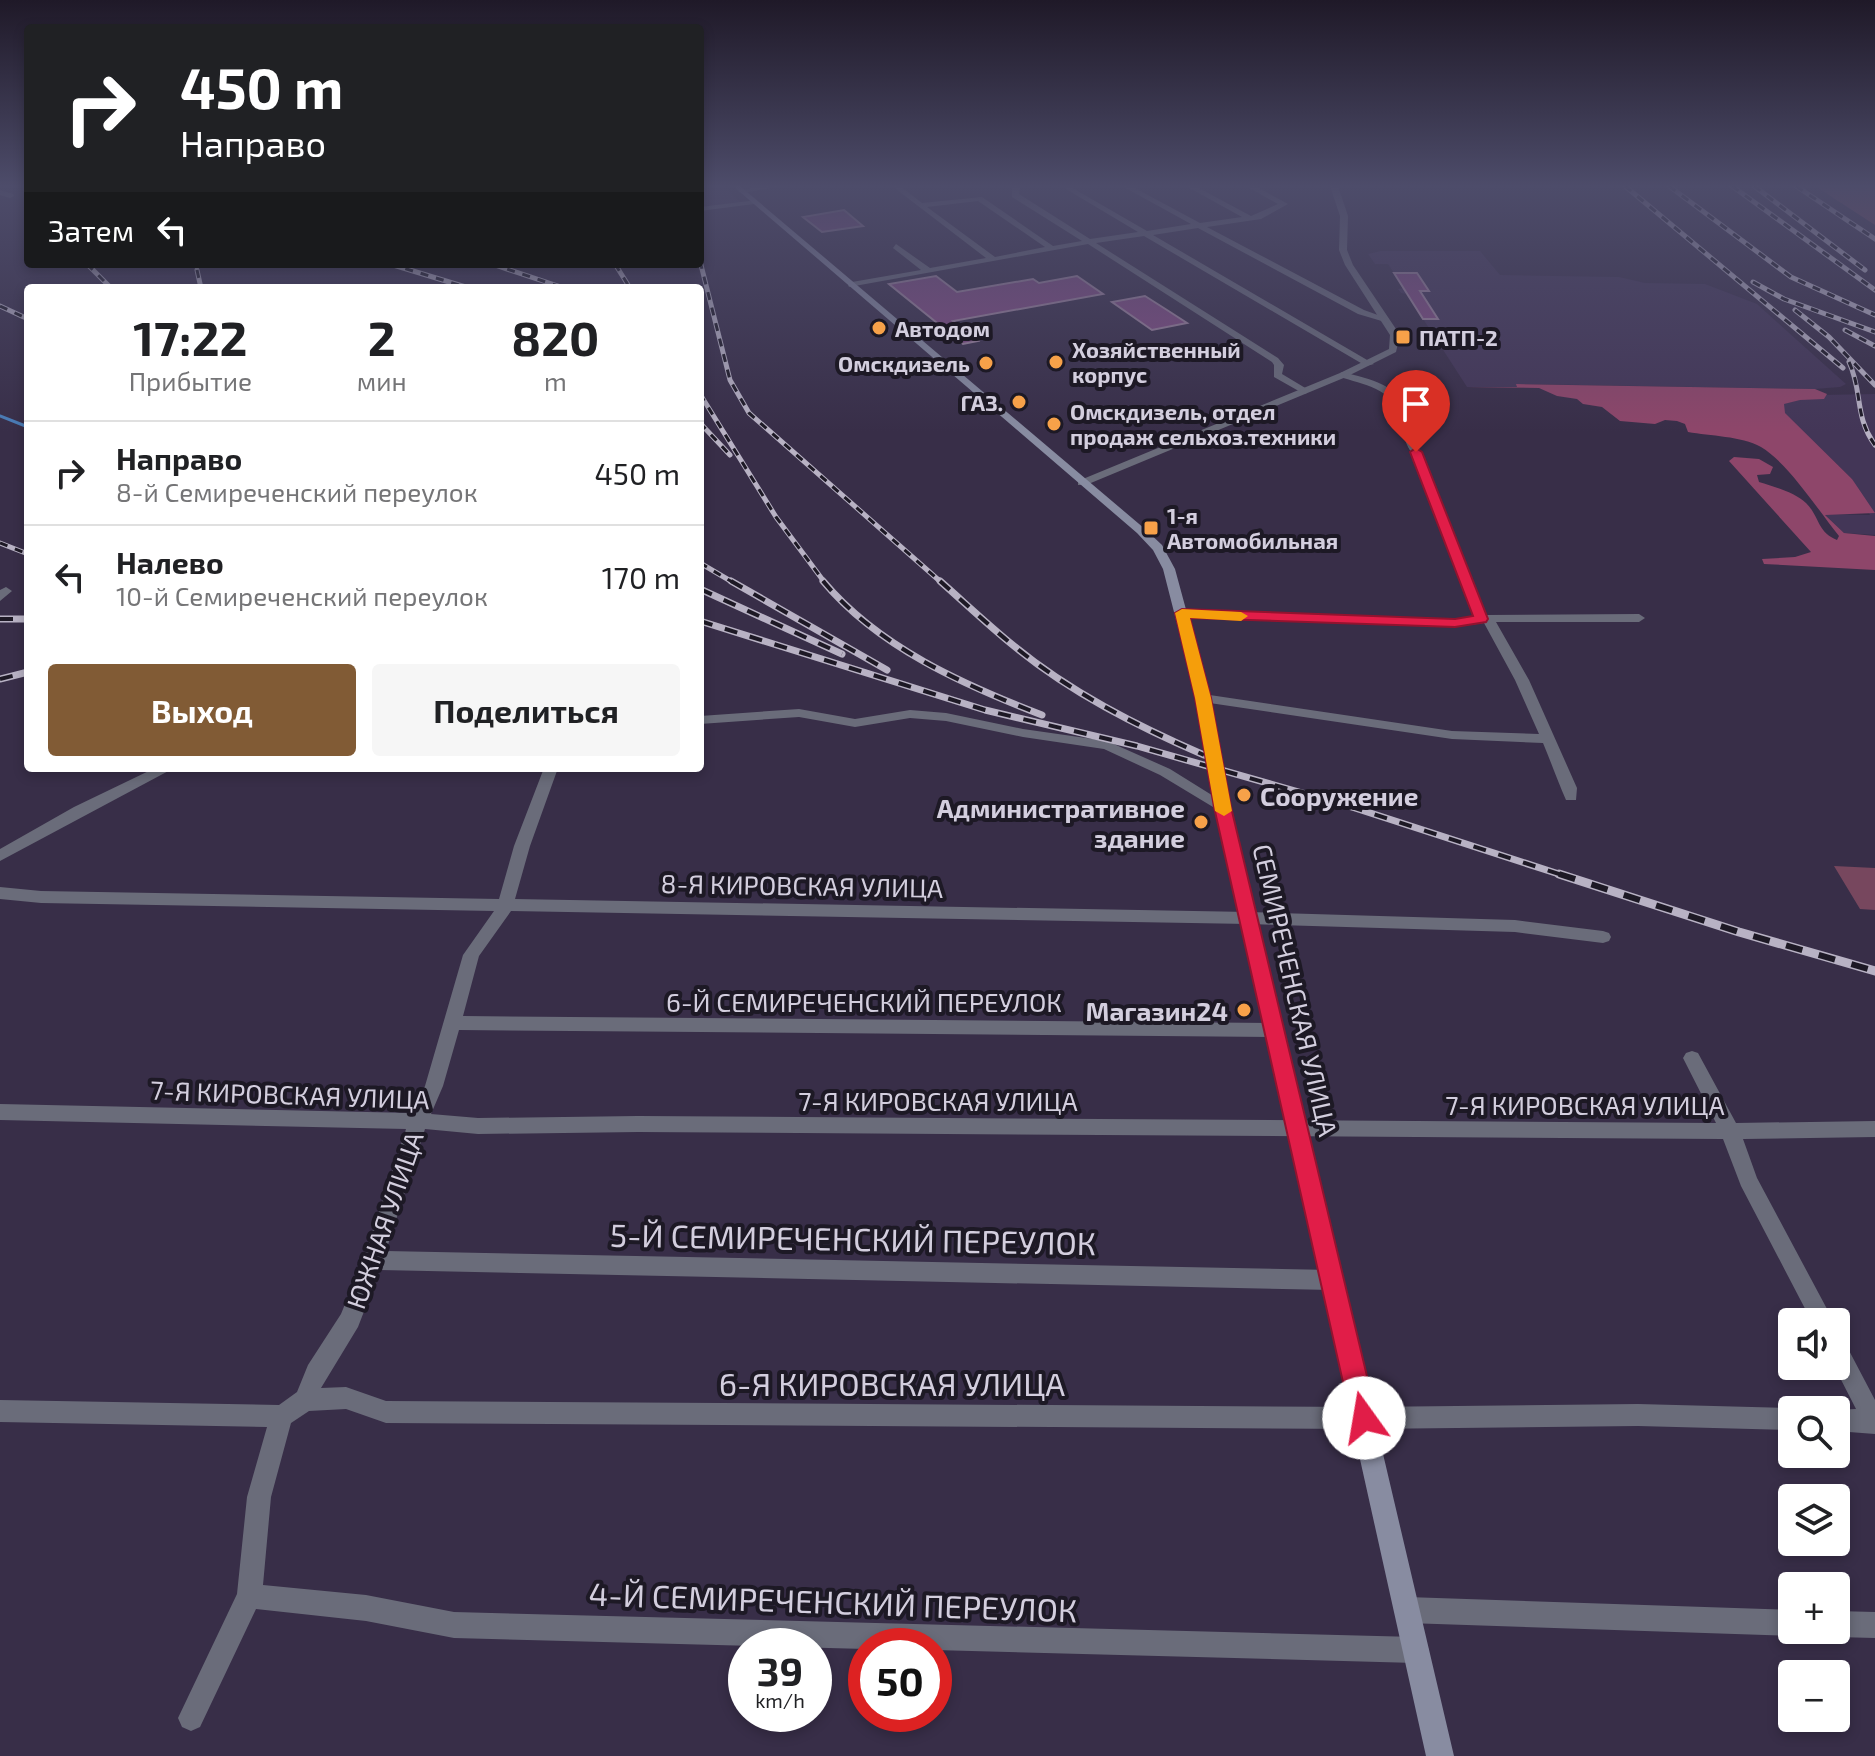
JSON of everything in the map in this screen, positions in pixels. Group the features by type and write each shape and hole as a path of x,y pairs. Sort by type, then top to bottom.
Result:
{"main road":[{"name":"СЕМИРЕЧЕНСКАЯ УЛИЦА","path":"832,268 1158,548 1169,569 1203,698 1223,807 1440,1756"}],"street":[{"path":"924,268 929,272"},
{"path":"852,285 951,268"},
{"path":"1129,268 1275,360 1279,365 1277,375 1304,391"},
{"path":"1204,268 1369,364"},
{"path":"1279,268 1361,312 1385,319"},
{"path":"1082,483 1369,364 1393,350 1395,335 1351,268"},
{"path":"1343,375 1389,391 1401,402 1406,420 1405,436 1416,452 1485,619 1522,680 1570,788 1571,797"},
{"path":"1182,613 1455,623 1485,619 1639,618"},
{"path":"1203,698 1452,735 1548,739"},
{"path":"704,720 799,713 855,723 910,714 946,717 1023,733 1107,745 1165,772 1223,807"},
{"path":"0,856 79,811 159,772"},
{"name":"ЮЖНАЯ УЛИЦА","path":"305,1400 316,1373 350,1320 418,1121 434,1086 471,955 505,907 522,846 550,772"},
{"name":"8-Я КИРОВСКАЯ УЛИЦА","path":"0,893 41,897 505,907 1249,918 1515,926 1603,937"},
{"name":"6-Й СЕМИРЕЧЕНСКИЙ ПЕРЕУЛОК","path":"452,1023 1275,1030"},
{"path":"1692,1058 1730,1131 1748,1180 1816,1308"},
{"name":"7-Я КИРОВСКАЯ УЛИЦА","path":"0,1112 418,1121 478,1126 1875,1129"},
{"name":"5-Й СЕМИРЕЧЕНСКИЙ ПЕРЕУЛОК","path":"373,1260 1332,1280"},
{"path":"1850,1375 1875,1422"},
{"name":"6-Я КИРОВСКАЯ УЛИЦА","path":"305,1400 346,1398 386,1412 1364,1418 1638,1415 1778,1419"},
{"path":"0,1411 282,1416 305,1400"},
{"path":"191,1718 249,1596 259,1497 282,1416"},
{"path":"1850,1421 1875,1422"},
{"name":"4-Й СЕМИРЕЧЕНСКИЙ ПЕРЕУЛОК","path":"249,1596 366,1608 454,1625 1416,1650"},
{"path":"1407,1610 1778,1623"},
{"path":"1850,1624 1875,1625"}],"shaded area":[{"path":"1391,268 1494,268 1500,275 1619,277 1645,283 1705,284 1757,304 1846,384 1815,389 1517,384 1518,387 1467,387 1407,294 1398,289 1404,288"},
{"path":"1516,384 1815,389 1827,394 1824,399 1784,404 1785,413 1852,479 1875,513 1825,515 1844,533 1875,536 1875,570 1764,564 1762,559 1795,557 1811,552 1729,461 1734,457 1759,459 1773,467 1770,474 1757,475 1759,482 1801,499 1811,508 1830,537 1837,540 1839,536 1792,475 1761,447 1735,438 1688,432 1685,424 1677,421 1665,420 1655,424 1620,421 1602,407 1583,404 1577,399 1557,396 1539,388 1467,387 1517,387"},
{"path":"1875,394 1875,535 1844,533 1824,514 1870,515 1852,479 1767,396"},
{"path":"1834,866 1875,868 1875,910 1860,909"}],"building":[{"path":"1394,273 1417,273 1429,291 1420,291 1438,319 1423,319"},
{"path":"936,276 957,292 1033,279 1039,283 1077,276 1103,294 953,321 978,341 963,344 889,284"},
{"path":"1145,296 1187,323 1152,330 1112,302"}],"waterway":[{"path":"0,416 24,425"}],"railway":[{"path":"91,268 107,284"},
{"path":"403,268 456,284"},
{"path":"504,268 552,284"},
{"path":"618,268 628,284"},
{"path":"702,268 730,380 749,413 942,583"},
{"path":"1723,268 1843,368"},
{"path":"1779,268 1791,277 1875,315"},
{"path":"1845,268 1875,290"},
{"path":"197,270 200,284"},
{"path":"1753,282 1784,299 1875,332"},
{"path":"0,306 24,317"},
{"path":"1795,310 1829,337 1875,385"},
{"path":"1845,330 1875,346"},
{"path":"1849,362 1864,424 1875,445"},
{"path":"704,400 776,517 825,583"},
{"path":"704,427 730,455"},
{"path":"0,543 24,552"},
{"path":"704,565 734,583"},
{"path":"731,581 887,670"},
{"path":"823,581 869,626 924,662 1042,715"},
{"path":"940,581 1035,663 1129,720 1204,755"},
{"path":"704,591 842,654"},
{"path":"0,619 24,619"},
{"path":"704,622 985,710 1137,746 1355,808 1565,876"},
{"path":"0,679 24,673"},
{"path":"1559,874 1739,932 1875,971"}],"slow traffic":[{"path":"1224,811 1203,698 1182,613 1241,616"}],"place":[{"name":"Автодом","path":"879,328"},
{"name":"ПАТП-2","path":"1403,337"},
{"name":"Хозяйственный корпус","path":"1056,362"},
{"name":"Омскдизель","path":"986,363"},
{"name":"ГАЗ.","path":"1019,402"},
{"name":"Омскдизель, отдел продаж сельхоз.техники","path":"1054,424"},
{"name":"1-я Автомобильная","path":"1151,528"},
{"name":"Сооружение","path":"1244,795"},
{"name":"Административное здание","path":"1201,822"},
{"name":"Магазин24","path":"1244,1010"}],"route":[{"path":"1364,1418 1223,807 1203,698 1182,613 1455,623 1481,619 1416,452"}]}
